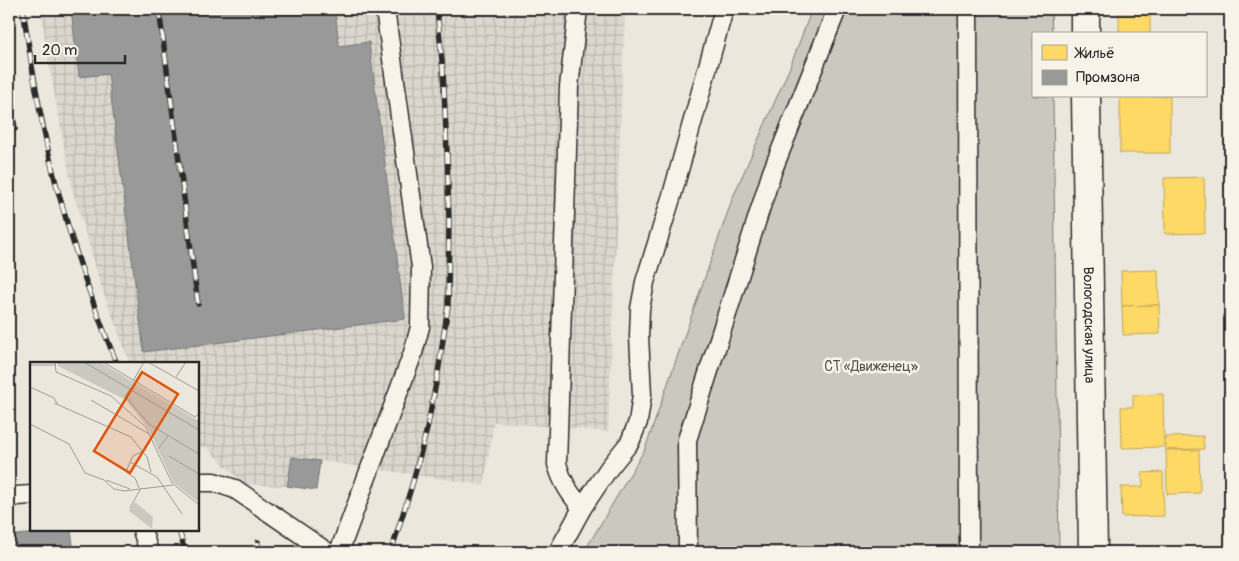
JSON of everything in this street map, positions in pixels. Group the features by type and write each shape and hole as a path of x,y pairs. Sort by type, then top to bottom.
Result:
{"street":[{"path":"1085,9 1085,32"},
{"name":"Вологодская улица","path":"1086,98 1093,552"}],"lane":[{"path":"339,552 413,353 420,327 421,268 386,9"},
{"path":"578,9 568,96 557,464 561,479 570,495 582,508"},
{"path":"558,552 582,508 609,468 630,442 638,422 642,395 639,336 640,309 645,282 672,195 724,9"},
{"path":"688,552 687,440 772,172 837,9"},
{"path":"968,9 970,552"},
{"path":"199,482 214,482 235,490 327,552"},
{"path":"9,499 30,495"},
{"path":"142,531 149,552"}],"shaded area":[{"path":"41,9 625,9 608,432 494,422 484,485 321,461 316,490 287,486 244,484 206,447 199,448 199,362 130,362 101,286 72,188 47,54"}],"green space":[{"name":"СТ «Движенец»","path":"812,9 1051,9 1052,32 1032,32 1032,98 1053,98 1059,552 584,552 645,449 733,197 790,67"}],"building: Жильё":[{"path":"1119,9 1150,9 1150,32 1119,32"},
{"path":"1120,98 1170,98 1170,153 1120,153"},
{"path":"1204,177 1205,233 1165,234 1164,178"},
{"path":"1158,270 1159,305 1122,306 1121,271"},
{"path":"1159,305 1160,334 1123,335 1122,306"},
{"path":"1163,394 1164,447 1122,448 1121,407 1133,407 1133,395"},
{"path":"1203,436 1204,449 1166,450 1165,437"},
{"path":"1166,450 1199,450 1200,493 1167,494"},
{"path":"1163,472 1164,516 1122,517 1121,487 1143,487 1142,473"}],"building: Промзона":[{"path":"71,9 335,9 339,46 369,42 405,319 144,352 108,74 79,77"},
{"path":"292,457 320,461 316,490 287,486"},
{"path":"52,531 71,531 74,552 9,552 9,536"}],"railway":[{"path":"23,9 38,101 58,191 85,279 116,362"},
{"path":"159,9 198,304"},
{"path":"391,552 427,429 448,306 449,219 447,151 443,71 437,9"},
{"path":"9,87 15,129"},
{"path":"179,531 185,552"},
{"path":"257,552 258,542"}]}
